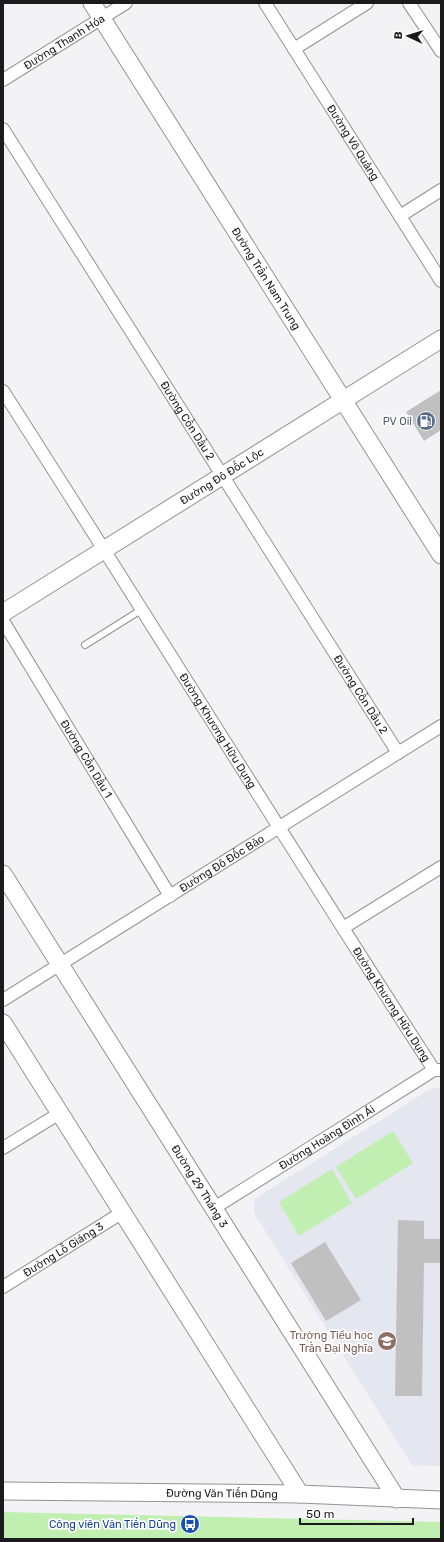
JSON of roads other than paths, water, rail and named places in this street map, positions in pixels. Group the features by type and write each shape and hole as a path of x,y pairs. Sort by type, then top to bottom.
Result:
{"street":[{"name":"Đường Trần Nam Trung","path":"92,3 441,554"},
{"name":"Đường Thanh Hóa","path":"3,80 126,3"},
{"name":"Đường Võ Quảng","path":"265,3 441,281"},
{"path":"294,49 367,3"},
{"path":"409,3 441,51"},
{"name":"Đường Cồn Dầu 2","path":"3,129 398,753"},
{"path":"400,216 441,190"},
{"name":"Đường Đô Đốc Lộc","path":"3,613 441,339"},
{"name":"Đường Khương Hữu Dụng","path":"3,391 278,828 438,1070"},
{"name":"Đường Cồn Dầu 1","path":"3,621 170,896"},
{"name":"Đường Đô Đốc Bảo","path":"3,1000 441,726"},
{"path":"343,928 441,866"},
{"name":"Đường 29 Tháng 3","path":"3,874 397,1499"},
{"path":"3,1022 300,1494"},
{"name":"Đường Hoàng Đình Ái","path":"214,1208 438,1070"},
{"path":"3,1148 60,1113"},
{"name":"Đường Lỗ Giáng 3","path":"3,1287 123,1212"},
{"name":"Đường Văn Tiến Dũng","path":"3,1491 300,1494 441,1500"}],"lane":[{"path":"85,645 141,610"}],"place":[{"name":"PV Oil","path":"426,421"},
{"name":"Trường Tiểu học Trần Đại Nghĩa","path":"387,1341"},
{"name":"Công viên Văn Tiến Dũng","path":"190,1524"}]}
